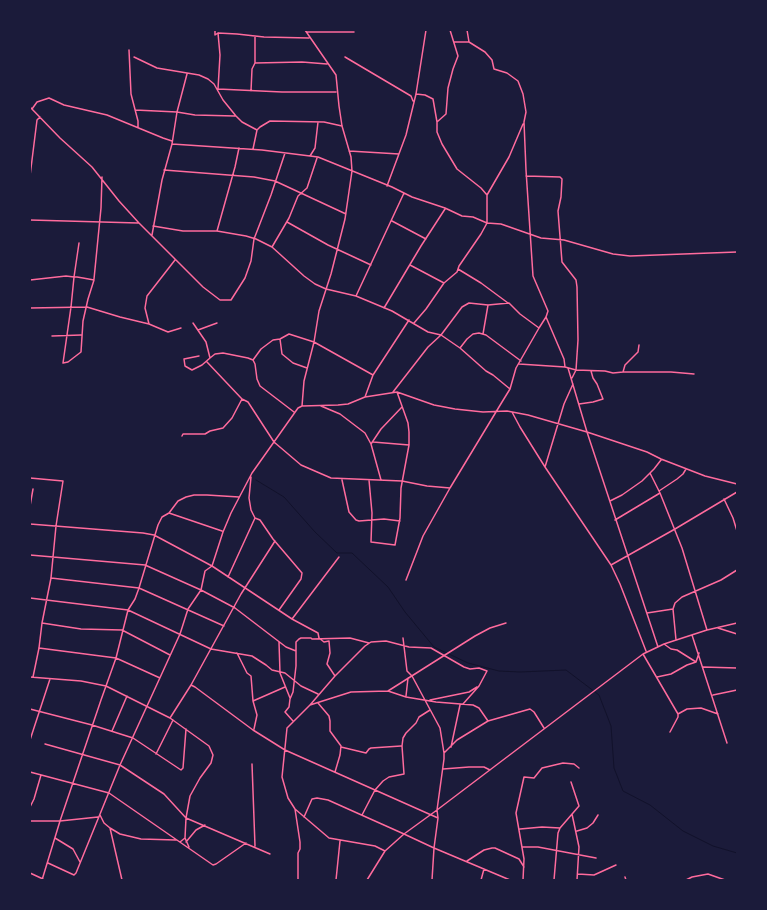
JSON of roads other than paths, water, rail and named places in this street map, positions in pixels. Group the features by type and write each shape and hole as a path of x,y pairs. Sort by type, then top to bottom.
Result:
{"street":[{"path":"215,30 215,35 218,33 255,37 310,38"},
{"path":"387,186 406,135 413,101 416,94 426,30"},
{"path":"437,122 446,114 448,88 458,56 450,30"},
{"path":"467,30 469,42"},
{"path":"306,31 354,32"},
{"path":"302,406 304,381 314,342 319,311 338,250 346,214 352,171 336,92 336,75 306,31"},
{"path":"218,33 220,63 218,89"},
{"path":"251,91 252,69 255,63 255,37"},
{"path":"414,323 444,283 457,272 459,266 487,223 487,195 509,157 524,122 526,112 518,81 507,73 494,69 492,60 485,52 469,42 454,42"},
{"path":"128,50 131,94 138,128"},
{"path":"134,57 157,68 208,79 218,89 236,116 242,122 257,130"},
{"path":"345,57 411,96 413,101"},
{"path":"255,63 302,62 328,64"},
{"path":"152,235 164,170 172,144 177,112 187,74"},
{"path":"218,89 336,92"},
{"path":"416,94 426,95 433,99 437,122 437,132 456,169 481,188 487,195"},
{"path":"32,109 37,102 49,98 64,105 107,116 172,141"},
{"path":"30,107 60,138 102,177 119,201 139,224 152,235 203,287 220,300 231,300 245,278 251,261 254,239 284,153"},
{"path":"135,110 177,112 195,115 236,116"},
{"path":"30,176 37,120 40,117"},
{"path":"253,149 257,130 270,121 318,122 342,126"},
{"path":"310,156 315,148 318,122"},
{"path":"406,580 423,536 450,488 510,389 512,378 548,312 534,276 526,176 524,122"},
{"path":"172,144 253,149 318,157 404,194 445,208 462,216 473,217 487,223 501,224 541,238 564,240 613,254 630,256 737,252"},
{"path":"217,231 239,148"},
{"path":"349,152 399,154"},
{"path":"272,247 287,222 298,196 307,188 318,157"},
{"path":"164,170 263,178 275,181 346,214"},
{"path":"526,176 561,177 561,197 558,211 562,262 576,280 577,287 578,340 576,370 572,379"},
{"path":"79,243 63,363 68,362 81,352 81,335 88,299 94,280 102,177"},
{"path":"356,296 404,194"},
{"path":"384,308 445,208"},
{"path":"30,220 139,224"},
{"path":"392,221 426,239"},
{"path":"287,222 338,250 371,265"},
{"path":"153,226 182,231 217,231 246,236 272,247 304,276 326,289 356,296 392,311 428,332 441,335 460,348 486,371 510,389"},
{"path":"149,324 145,308 147,296 175,260"},
{"path":"410,265 444,283"},
{"path":"458,269 509,303 538,328"},
{"path":"30,280 66,276 94,280"},
{"path":"393,392 428,346 441,335 462,307 469,303 488,305 509,303"},
{"path":"483,334 488,305"},
{"path":"30,308 87,307 137,322 149,324 168,332 181,328"},
{"path":"546,317 572,379 615,520 658,647"},
{"path":"365,397 373,375 409,320"},
{"path":"193,323 208,347 210,358"},
{"path":"198,330 217,323"},
{"path":"460,348 473,334 479,333 483,334 521,361"},
{"path":"253,360 261,349 273,340 280,339 289,334 314,342 373,375"},
{"path":"52,336 81,335"},
{"path":"280,339 282,354 293,363 307,368"},
{"path":"623,372 625,365 638,352 639,345"},
{"path":"199,356 184,360 185,366 192,370 207,362 215,354 223,353 253,360 260,386 294,412"},
{"path":"207,362 242,399 248,402 274,442 301,465 330,478 342,480 402,481 427,486 450,488"},
{"path":"519,364 613,373 671,372 694,374"},
{"path":"579,404 603,399 597,384 592,378 591,370"},
{"path":"546,467 565,400 573,384"},
{"path":"369,480 372,513 371,542 393,546 396,544 400,521 402,481 409,445 409,432 397,392"},
{"path":"48,863 74,875 76,873 120,765 180,634 188,609 201,590 206,571 212,566 223,532 238,498 294,412 302,406 348,404 365,397 397,392 434,405 455,409 483,412 512,412 528,415 587,432 647,452 661,460 713,479 737,484"},
{"path":"182,436 183,434 202,435 210,431 223,428 232,418 242,399"},
{"path":"320,405 340,414 352,422 365,434 372,443 382,480"},
{"path":"372,443 381,429 402,406"},
{"path":"512,412 520,427 611,565 646,651"},
{"path":"372,443 409,445"},
{"path":"610,501 632,489 650,473 661,460"},
{"path":"615,520 659,492 683,474 686,469"},
{"path":"650,473 675,529 708,630"},
{"path":"251,476 248,498 255,518 260,520 275,541 302,573 302,576 279,610"},
{"path":"30,478 63,481 56,526 51,578 42,623 40,648 33,677"},
{"path":"342,480 349,512 359,521 384,519 400,521"},
{"path":"30,506 33,489"},
{"path":"611,565 737,492"},
{"path":"30,873 43,879 60,821 116,658 128,610 136,599 154,535 162,517 169,513 178,501 194,495 238,498"},
{"path":"724,499 737,531"},
{"path":"169,513 223,532"},
{"path":"228,577 255,518"},
{"path":"30,524 154,535 212,566 292,619 318,632 319,638 324,642 329,641 330,652 327,664 335,676"},
{"path":"170,718 191,685 246,588 275,541"},
{"path":"30,555 145,566 201,590 235,608 279,642 289,649 296,651"},
{"path":"292,619 339,557"},
{"path":"676,640 673,609 678,600 728,576 737,570"},
{"path":"51,578 139,588 224,626"},
{"path":"30,598 128,610 211,649 237,652 252,656 263,662 272,670 285,673 301,686 318,694"},
{"path":"647,613 673,609"},
{"path":"42,623 81,629 122,630 170,656"},
{"path":"388,691 475,636 490,628 506,623"},
{"path":"366,880 385,851 404,834 646,651 708,630 737,623"},
{"path":"718,628 737,634"},
{"path":"692,635 704,667 727,743"},
{"path":"293,721 286,712 293,692 296,642 301,638 350,638 369,643 386,641 404,646 431,648 470,669 478,668 487,671 479,686 460,705 406,697 388,691 351,692 310,705"},
{"path":"403,638 407,671 412,676 440,728 444,753 437,810 438,818 432,880"},
{"path":"279,642 280,673 290,699"},
{"path":"369,643 335,676 288,728 282,769 283,782 288,798 295,809 329,838 375,846 385,851"},
{"path":"664,644 696,662"},
{"path":"40,648 116,658 160,678"},
{"path":"237,652 247,673 251,676 253,701 257,715 253,730"},
{"path":"696,662 699,653"},
{"path":"643,654 678,714"},
{"path":"657,677 672,674 687,665 696,662"},
{"path":"704,667 737,668"},
{"path":"30,677 80,681 106,686 170,718 209,746 213,755 210,763 190,796 186,818 185,838 189,848"},
{"path":"406,697 408,678"},
{"path":"30,740 50,679"},
{"path":"191,685 253,730 285,750 438,818"},
{"path":"429,700 469,692 479,686"},
{"path":"253,701 285,687"},
{"path":"713,695 737,690"},
{"path":"112,731 127,696"},
{"path":"318,703 329,716 330,731 341,747 366,753 371,748 402,746"},
{"path":"462,704 479,708 488,721"},
{"path":"450,748 460,705"},
{"path":"670,732 678,714 687,709 701,708 718,714"},
{"path":"30,709 92,725 133,738 181,770 183,768 186,729"},
{"path":"444,753 457,740 488,721 530,709 534,712 544,728"},
{"path":"362,815 375,790 386,779 404,774 402,738 416,723 419,717 430,710"},
{"path":"156,754 173,720"},
{"path":"45,744 120,765 164,794 186,818 270,854"},
{"path":"335,772 341,747"},
{"path":"523,880 524,859 516,808 524,777 534,778 542,768 563,763 574,764 579,768"},
{"path":"252,764 255,847"},
{"path":"443,769 469,767 490,770"},
{"path":"30,772 109,793 176,840 215,865 246,843"},
{"path":"30,807 41,775"},
{"path":"554,880 558,833 560,828 579,805 571,782"},
{"path":"30,798 34,799"},
{"path":"304,818 314,798 328,800 434,848 510,880"},
{"path":"295,809 300,842 298,854 298,880"},
{"path":"572,814 577,831 579,855 577,880"},
{"path":"577,831 587,828 593,823 598,815"},
{"path":"30,821 60,821 99,816"},
{"path":"99,816 104,823 120,834 141,839 176,840"},
{"path":"186,842 196,830 205,825"},
{"path":"520,829 542,827 560,828"},
{"path":"110,828 122,880"},
{"path":"55,838 73,849 80,862"},
{"path":"180,842 185,838"},
{"path":"336,880 340,841"},
{"path":"522,847 538,847 596,858"},
{"path":"467,861 484,850 492,848 521,861 524,867"},
{"path":"578,874 594,875 616,865"},
{"path":"481,880 484,869"},
{"path":"686,880 708,874 725,880"}],"waterway":[{"path":"256,480 284,497 315,532 337,553 352,553 388,587 405,612 434,647 468,663 499,671 520,672 566,670 599,695 611,726 614,768 623,791 650,805 683,831 713,846 737,853"}]}
